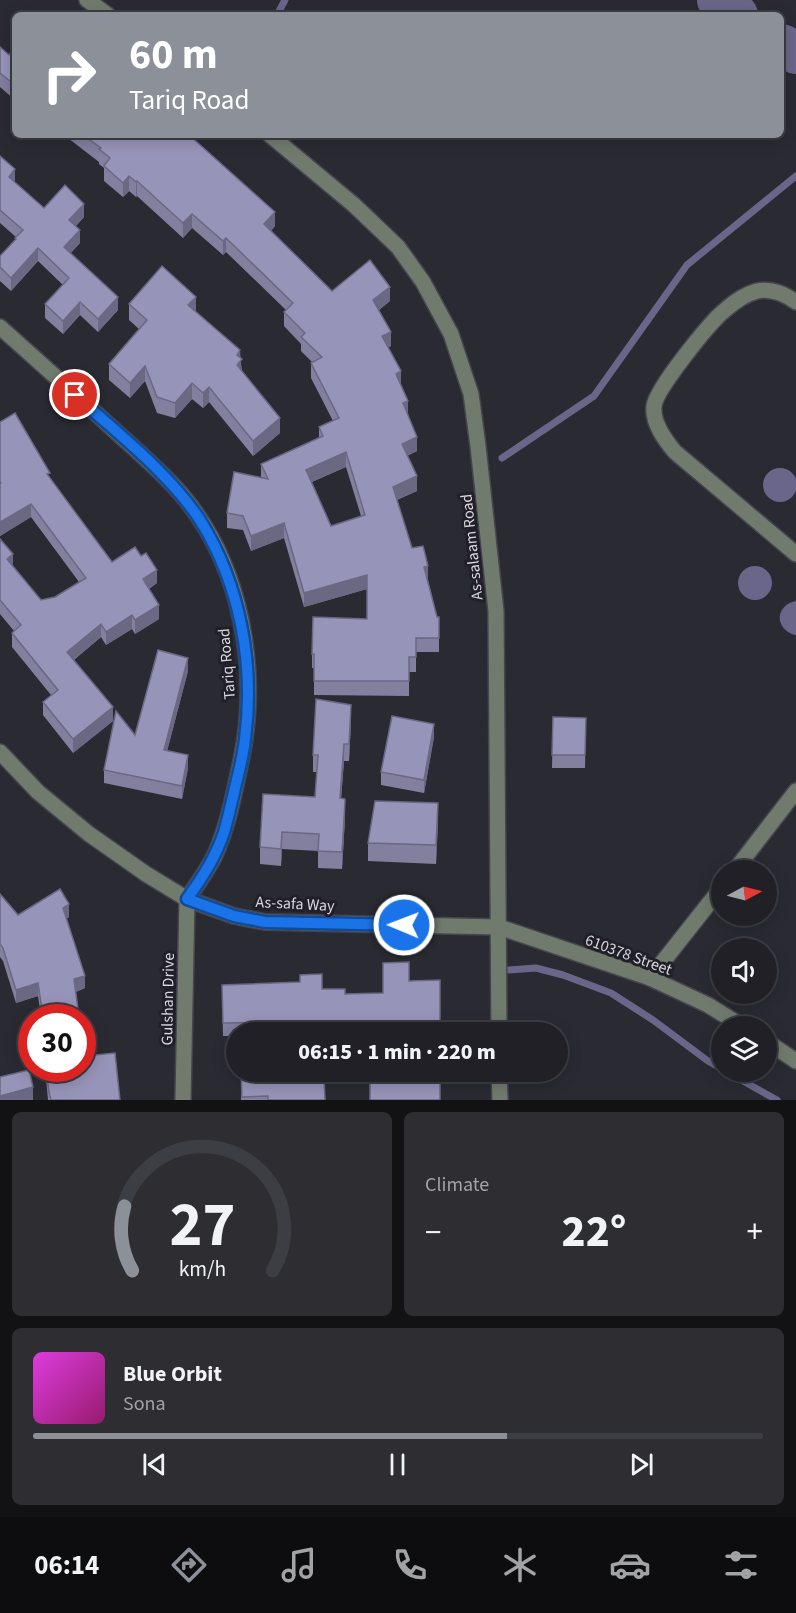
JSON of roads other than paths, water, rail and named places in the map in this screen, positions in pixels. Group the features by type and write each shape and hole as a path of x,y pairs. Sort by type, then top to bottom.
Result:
{"street":[{"path":"87,0 104,12"},
{"name":"As-salaam Road","path":"274,138 354,205 398,247 423,282 451,333 471,394 496,610 498,1022"},
{"path":"796,302 786,294 757,291 724,310 698,339 660,391 654,406 655,419 660,431 675,452 796,554"},
{"name":"Tariq Road","path":"0,327 146,459 181,494 213,542 226,571 237,607 248,677 245,739 224,832 214,857 187,899"},
{"name":"As-safa Way","path":"0,752 38,792 89,834 146,874 187,899 234,916 265,922 499,927"},
{"path":"743,860 796,791"},
{"name":"Gulshan Drive","path":"183,1100 187,899"},
{"path":"650,978 711,901"},
{"name":"610378 Street","path":"499,927 650,978 708,1005 726,1016"},
{"path":"777,1048 796,1061"},
{"path":"499,1082 500,1100"}],"waterway":[{"path":"279,12 285,0"},
{"path":"718,0 733,12"},
{"path":"784,46 796,53"},
{"path":"502,458 594,396 687,265 796,176"},
{"path":"509,970 536,968 563,975 611,993 653,1020 711,1063"},
{"path":"745,1082 777,1100"}]}
